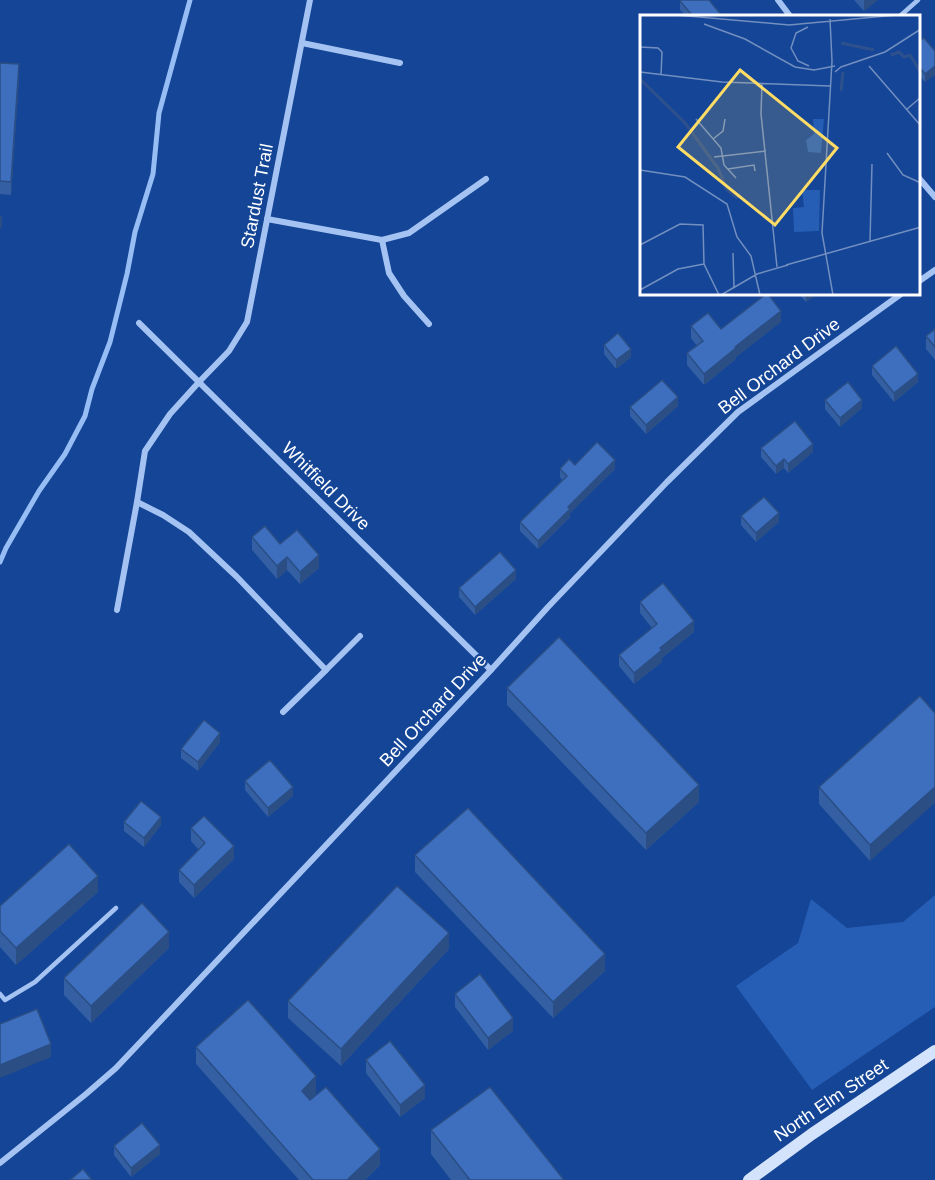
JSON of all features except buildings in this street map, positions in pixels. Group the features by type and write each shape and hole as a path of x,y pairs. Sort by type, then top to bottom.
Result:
{"main road":[{"name":"North Elm Street","path":"749,1180 935,1051"}],"street":[{"name":"Stardust Trail","path":"117,610 145,451 170,414 230,351 247,322 310,0"},
{"path":"778,0 789,15"},
{"path":"302,43 400,63"},
{"path":"267,219 382,240 409,233 486,179"},
{"path":"920,179 935,197"},
{"path":"382,240 389,273 404,296 429,324"},
{"path":"920,281 935,270"},
{"name":"Bell Orchard Drive","path":"0,1163 116,1068 548,607 667,482 738,412 898,296"},
{"name":"Whitfield Drive","path":"140,323 491,670"},
{"path":"137,502 189,532 237,577 326,669"},
{"path":"283,712 360,636"}],"lane":[{"path":"901,15 918,0"},
{"path":"0,994 2,1001 35,982 116,908"}],"shaded area":[{"path":"935,895 935,1007 812,1090 736,986 798,943 811,899 847,928 903,922"}],"waterway":[{"path":"0,562 39,491 65,454 85,416 92,389 110,342 135,232 153,174 159,113 190,0"}]}
